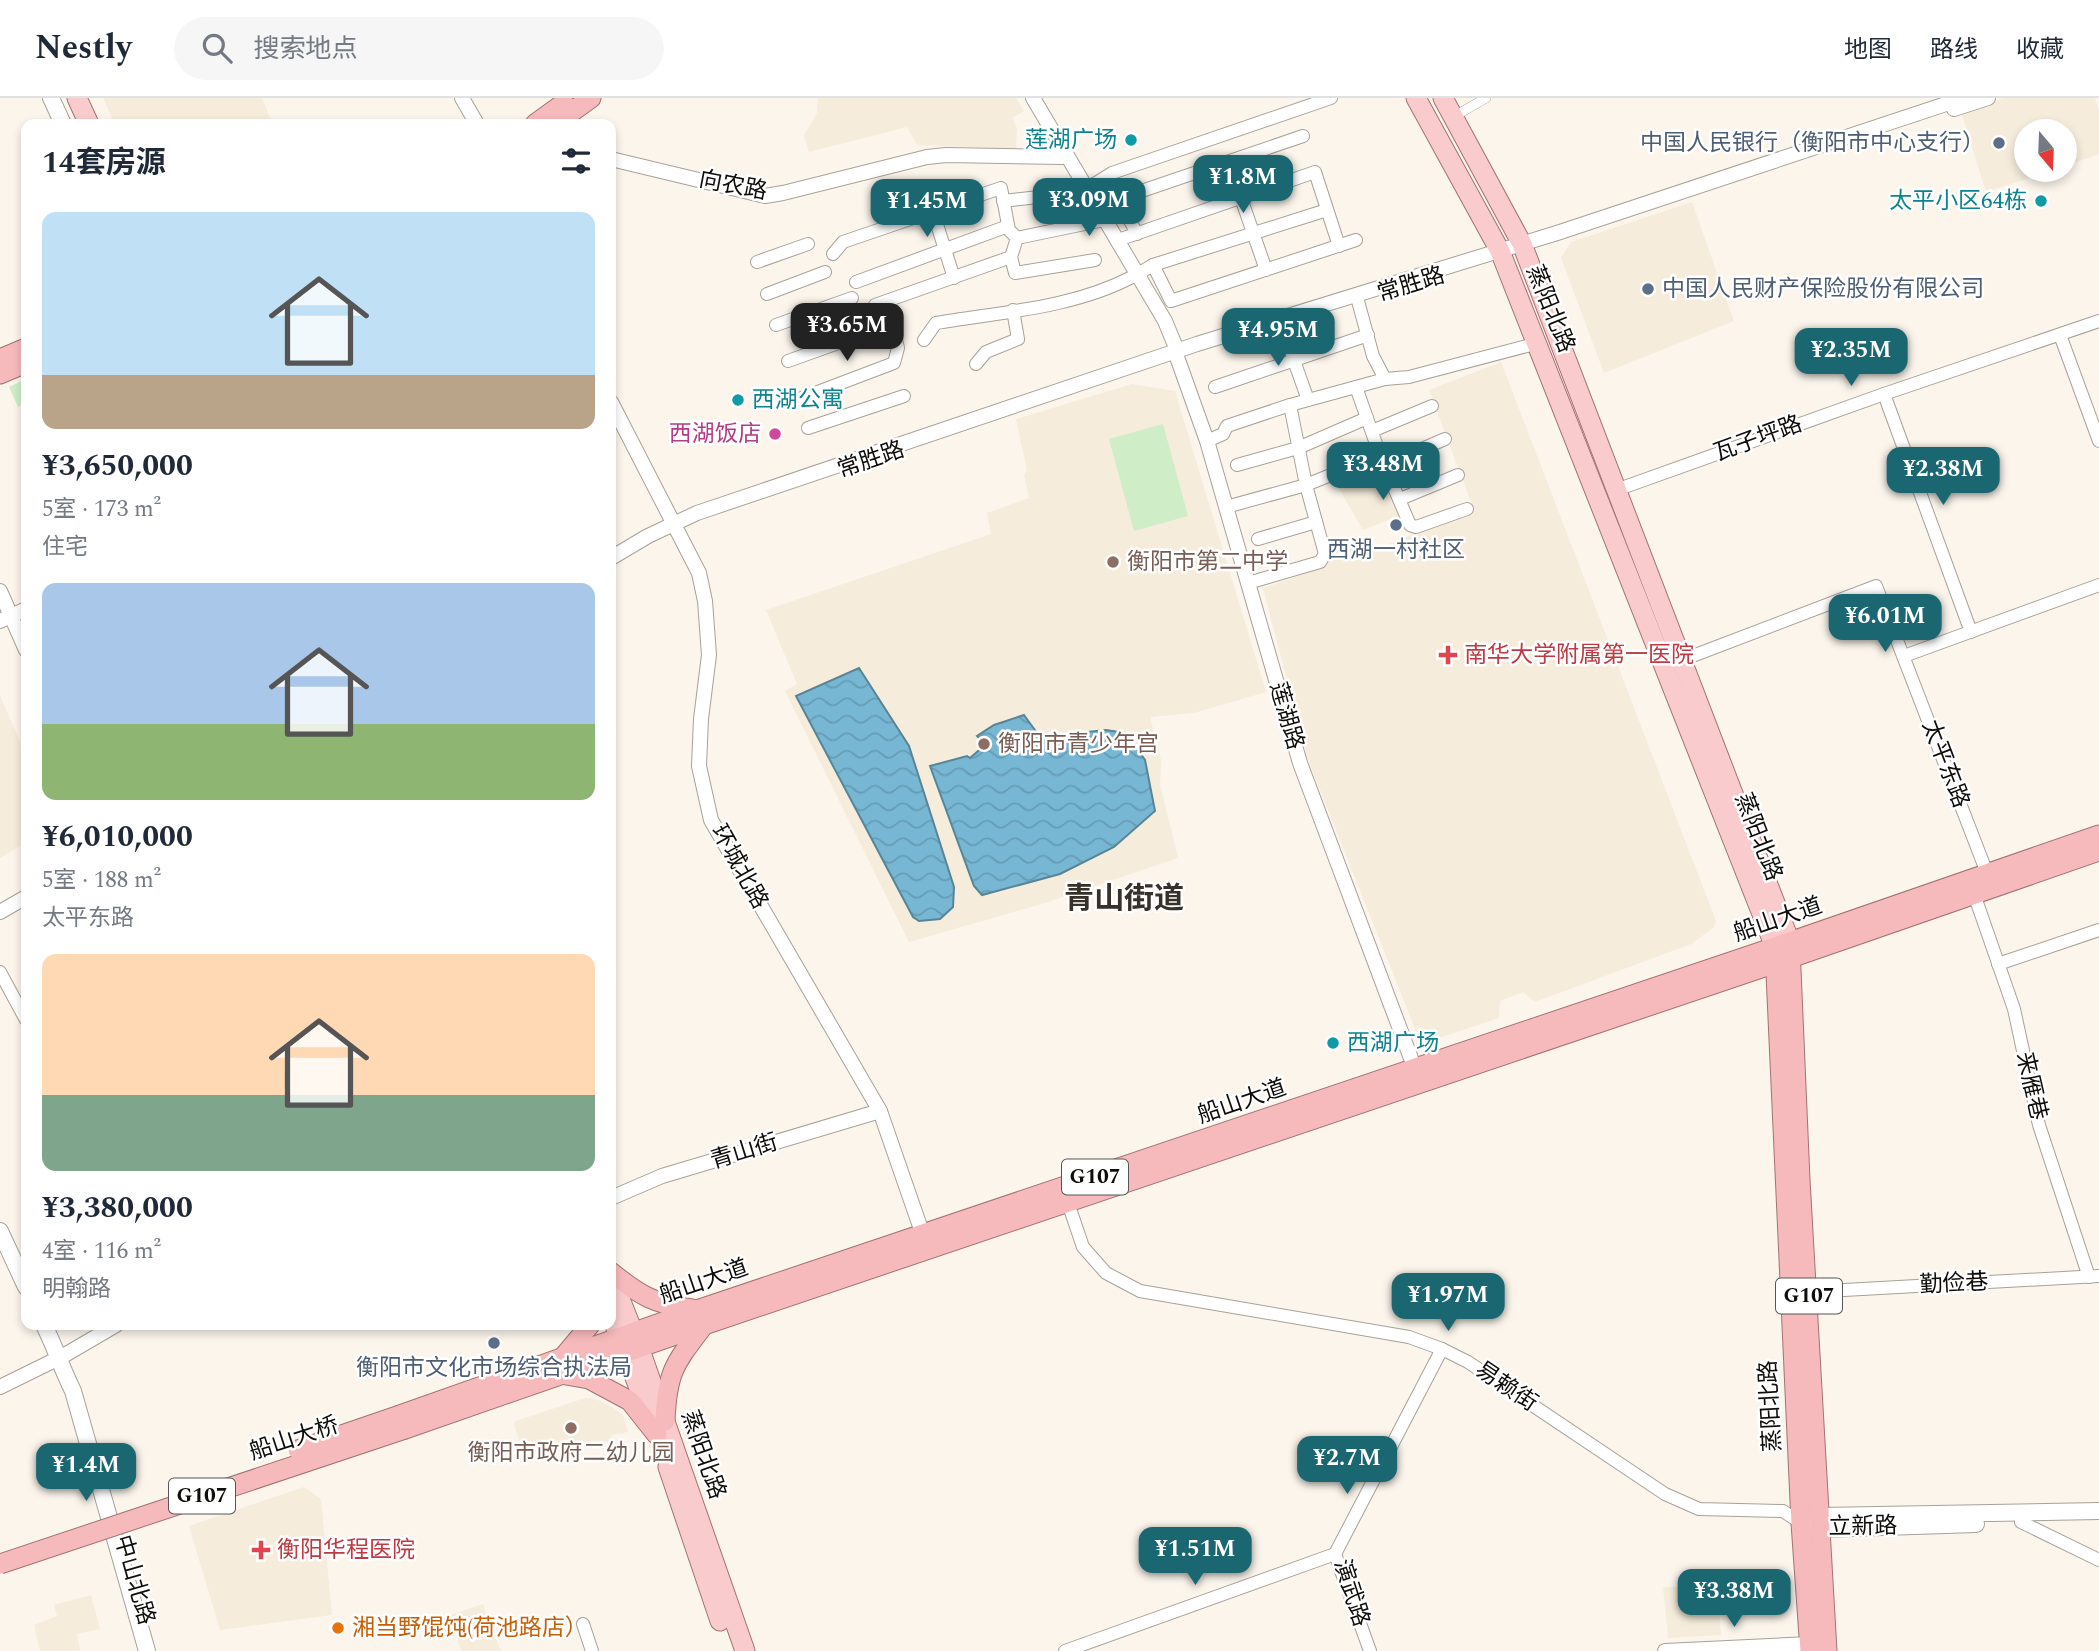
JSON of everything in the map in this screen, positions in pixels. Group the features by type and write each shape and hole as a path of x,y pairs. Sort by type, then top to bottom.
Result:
{"highway":[{"path":"543,119 570,98"},
{"path":"562,119 591,98"},
{"path":"0,359 21,350"},
{"path":"0,374 21,365"},
{"name":"船山大道","path":"701,1317 1068,1203 1783,953 1987,873 2099,835"},
{"name":"船山大道","path":"402,1422 701,1317 923,1235 1415,1069 1974,894 2099,851"},
{"name":"蒸阳北路","path":"1783,953 1808,1292 1821,1522 1814,1648"},
{"name":"蒸阳北路","path":"1783,953 1801,1523 1814,1648"},
{"path":"616,1278 633,1290 663,1305 701,1317 676,1363 666,1389 661,1428"},
{"path":"587,1330 562,1366 630,1401 661,1428"},
{"name":"船山大桥","path":"0,1550 402,1422"},
{"name":"船山大桥","path":"0,1564 402,1422"}],"main road":[{"path":"51,98 61,119"},
{"path":"63,98 73,119"},
{"path":"77,98 87,119"},
{"name":"蒸阳北路","path":"1416,98 1502,254 1783,953"},
{"name":"蒸阳北路","path":"1443,98 1523,247 1682,660 1783,953"},
{"path":"0,1231 21,1276"},
{"name":"蒸阳北路","path":"616,1293 629,1342 745,1651"},
{"name":"蒸阳北路","path":"616,1322 629,1342"},
{"name":"中山北路","path":"46,1330 73,1391 147,1651"},
{"name":"中山北路","path":"59,1356 80,1390 155,1651"},
{"name":"蒸阳北路","path":"661,1428 731,1651"},
{"name":"立新路","path":"1801,1523 2099,1511"},
{"name":"立新路","path":"1821,1522 2099,1521"}],"street":[{"path":"462,98 474,119"},
{"name":"莲湖路","path":"1025,98 1118,240 1135,275"},
{"name":"莲湖路","path":"1033,98 1099,220 1165,321 1207,440 1300,763 1415,1069"},
{"path":"1003,201 1085,190 1112,173 1331,98"},
{"path":"1453,117 1486,98"},
{"name":"常胜路","path":"1175,353 1358,301 1964,98"},
{"name":"常胜路","path":"1523,247 1987,98"},
{"path":"1137,234 1121,198 1304,136"},
{"name":"向农路","path":"616,160 765,196 927,156 1062,157"},
{"path":"1118,240 1315,172 1339,246"},
{"path":"833,254 843,242 1001,188 1008,226 1017,238"},
{"path":"1241,198 1266,270"},
{"path":"924,340 936,323 1069,301 1112,287 1153,265 1327,210"},
{"path":"933,212 954,278"},
{"path":"1017,238 1099,220"},
{"path":"856,282 1008,226"},
{"path":"1017,238 1011,257 1015,273 1095,260"},
{"path":"1153,265 1171,301 1356,240"},
{"path":"757,262 808,244"},
{"name":"常胜路","path":"616,555 674,524 1175,353 1502,254"},
{"path":"875,304 1011,257"},
{"path":"767,294 825,272"},
{"path":"776,325 852,298"},
{"path":"1358,301 1373,356 1385,379"},
{"path":"976,364 986,352 1018,339 1013,310"},
{"name":"瓦子坪路","path":"1616,490 1884,394 2099,321"},
{"path":"1281,324 1308,400"},
{"path":"799,399 894,363 898,348 892,326"},
{"path":"788,361 877,329"},
{"path":"1215,387 1368,335"},
{"path":"2060,335 2099,441"},
{"path":"1207,440 1223,434 1227,426 1290,405 1385,379 1418,374 1538,343"},
{"path":"1356,387 1382,460 1410,525 1416,527 1467,509"},
{"path":"1884,394 1971,632"},
{"path":"808,428 904,396"},
{"path":"1248,583 1320,562 1325,554 1306,485 1290,405"},
{"path":"1237,465 1432,406"},
{"name":"环城北路","path":"616,412 699,573 705,601 709,655 701,719 699,766 711,820 880,1111 923,1235"},
{"path":"1226,507 1306,485 1445,439"},
{"path":"1400,499 1458,475"},
{"path":"1258,539 1316,522"},
{"path":"1904,656 2099,585"},
{"name":"太平东路","path":"1682,660 1876,586 1987,873"},
{"path":"0,592 5,619 21,643"},
{"path":"5,619 21,611"},
{"name":"来雁巷","path":"1974,894 2014,1009 2039,1125 2094,1277"},
{"path":"0,912 21,900"},
{"path":"1998,964 2099,930"},
{"path":"0,972 21,1011"},
{"name":"青山街","path":"616,1196 662,1176 880,1111"},
{"name":"易赖街","path":"1068,1203 1083,1247 1106,1273 1140,1291 1409,1337 1468,1362 1665,1494 1699,1509 1783,1511 1801,1523"},
{"name":"勤俭巷","path":"1808,1292 2094,1277"},
{"path":"0,1380 59,1356 96,1330"},
{"path":"0,1387 107,1330"},
{"name":"演武路","path":"1370,1651 1335,1554 1441,1349"},
{"path":"2021,1522 2099,1560"},
{"path":"1065,1651 1335,1554"},
{"path":"583,1624 592,1651"},
{"path":"1665,1651 1814,1648"},
{"path":"1744,1651 1814,1648"}],"shaded area":[{"path":"103,98 262,98 271,119 113,119"},
{"path":"818,98 1016,98 1024,111 1012,118 1017,128 1016,149 917,145 907,127 809,152 804,135 817,113"},
{"name":"中国人民银行（衡阳市中心支行）","path":"2003,98 2095,98 2099,110 2099,154 2077,162 2077,119 2014,119 2014,182 2016,182 1986,192 1961,112"},
{"name":"中国人民财产保险股份有限公司","path":"1692,202 1734,321 1604,373 1561,258 1571,242"},
{"name":"南华大学附属第一医院","path":"1501,362 1716,921 1713,928 1691,944 1535,1002 1523,992 1500,1001 1499,1018 1421,1044 1307,757 1263,588 1325,567 1328,562 1327,550 1357,539 1366,553 1474,510 1429,390"},
{"path":"1132,384 1175,391 1266,692 1194,713 1150,717 1161,760 1160,785 1178,858 1045,903 909,942 785,691 797,684 766,610 991,534 987,513 1029,498 1024,475 1027,470 1016,419"},
{"path":"1381,462 1403,514 1363,530 1334,480"},
{"path":"0,696 21,744 21,845 0,858"},
{"name":"衡阳市政府二幼儿园","path":"585,1398 593,1398 609,1405 623,1415 628,1432 611,1435 611,1441 534,1457 532,1450 523,1453 514,1424 516,1421"},
{"name":"衡阳华程医院","path":"304,1487 321,1499 332,1615 220,1630 189,1526"},
{"path":"1663,1587 1718,1588 1721,1635 1668,1638"},
{"path":"91,1595 100,1629 77,1634 80,1651 40,1651 34,1625 57,1616 54,1605"},
{"path":"483,1604 488,1623 501,1651 461,1651 450,1615"}],"green space":[{"path":"21,381 21,406 18,407 9,387"},
{"path":"1163,424 1188,516 1134,531 1109,439"}],"water":[{"path":"859,668 909,746 954,887 953,907 940,919 919,921 913,917 796,696"},
{"path":"1024,715 1040,737 1106,730 1125,733 1145,760 1155,811 1114,847 1060,874 982,895 974,886 930,766 967,756 970,758 985,745 977,736 994,725"}],"place":[{"name":"莲湖广场","path":"1131,140"},
{"name":"中国人民银行（衡阳市中心支行）","path":"1999,143"},
{"name":"太平小区64栋","path":"2041,201"},
{"name":"中国人民财产保险股份有限公司","path":"1648,289"},
{"name":"西湖公寓","path":"738,400"},
{"name":"西湖饭店","path":"775,434"},
{"name":"西湖一村社区","path":"1396,525"},
{"name":"衡阳市第二中学","path":"1113,562"},
{"name":"南华大学附属第一医院","path":"1448,655"},
{"name":"衡阳市青少年宫","path":"984,744"},
{"name":"西湖广场","path":"1333,1043"},
{"name":"衡阳市文化市场综合执法局","path":"494,1343"},
{"name":"衡阳市政府二幼儿园","path":"571,1428"},
{"name":"衡阳华程医院","path":"261,1550"},
{"name":"湘当野馄饨(荷池路店）","path":"338,1628"}],"district":[{"name":"青山街道","path":"1124,899"}]}
